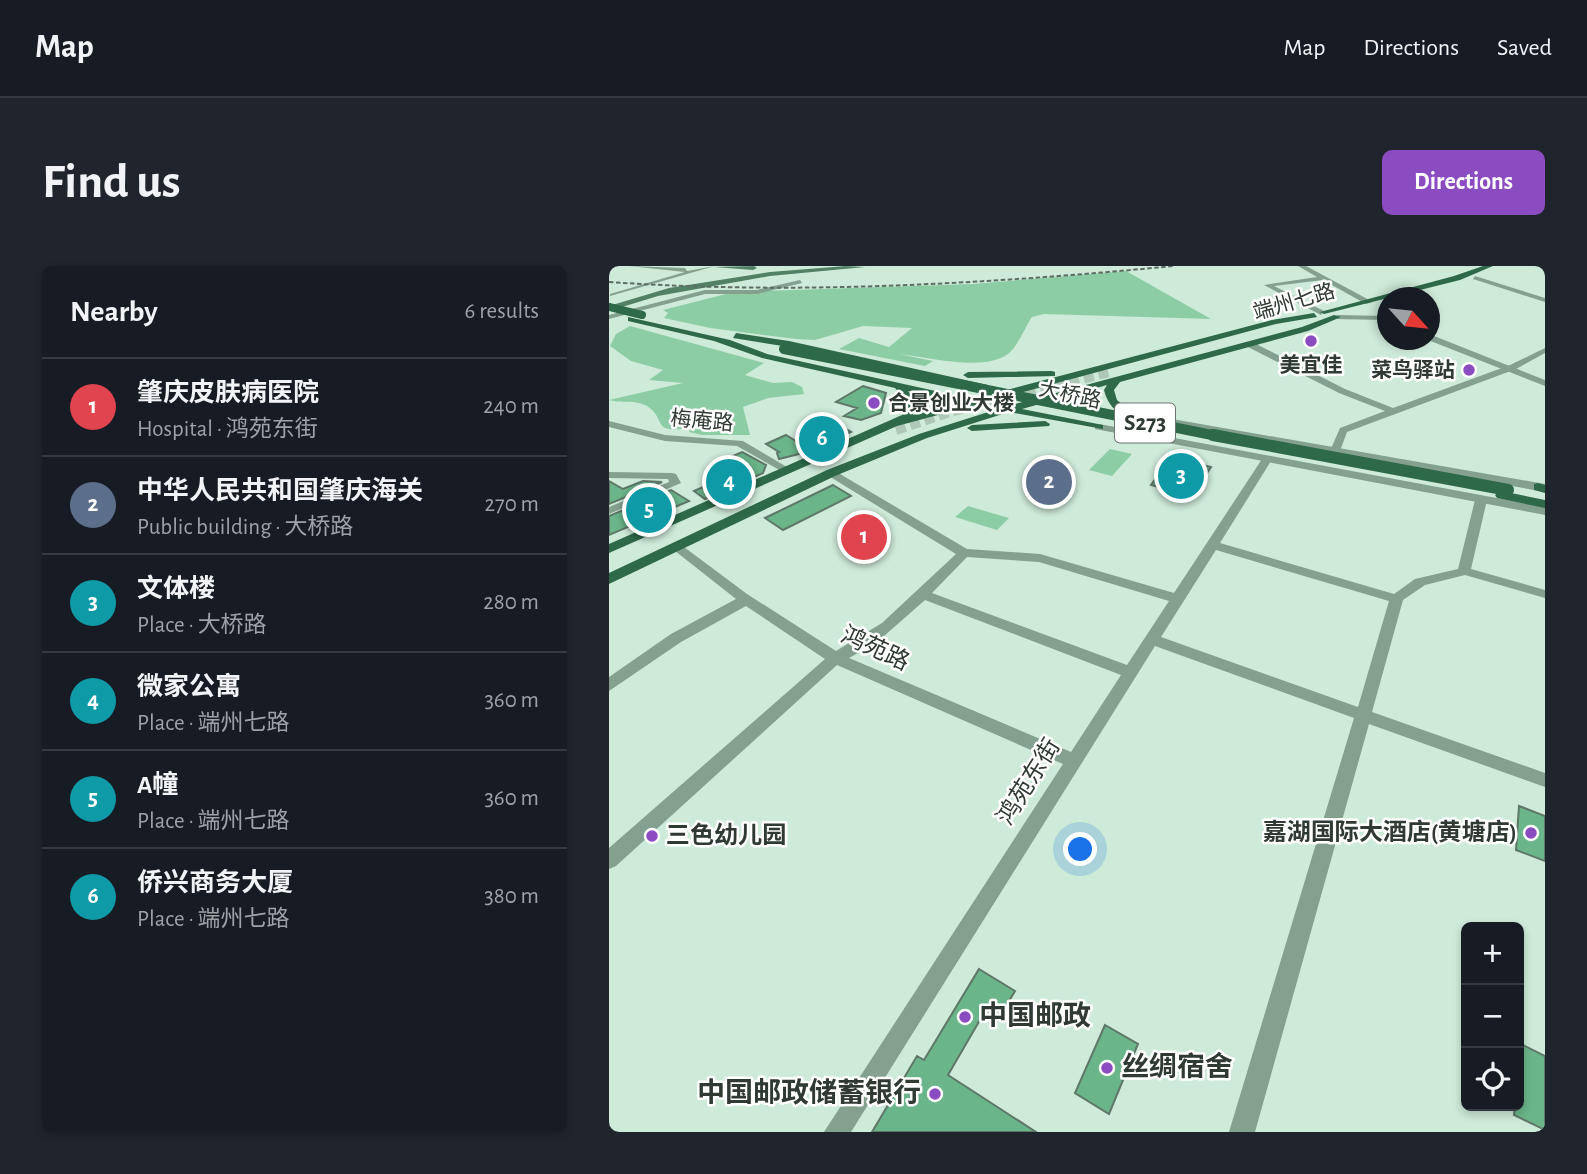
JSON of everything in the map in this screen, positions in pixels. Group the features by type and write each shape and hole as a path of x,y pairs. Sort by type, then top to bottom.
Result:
{"main road":[{"path":"609,307 661,288 648,289 717,266 861,267"},
{"path":"659,294 770,274 875,266"},
{"path":"609,307 659,294 739,267"},
{"name":"端州七路","path":"1440,289 1475,278 1492,268"},
{"name":"端州七路","path":"1113,376 1318,314 1492,268"},
{"name":"大桥路","path":"609,307 736,336 782,351"},
{"name":"大桥路","path":"609,307 631,319 717,340 782,351 1094,420 1504,493 1545,503"},
{"name":"端州七路","path":"1113,376 1377,307"},
{"path":"609,549 787,470 972,401 1275,322 1318,314"},
{"path":"1094,368 1094,379 1113,376 1249,344 1337,317"},
{"path":"736,336 1133,415"},
{"path":"717,340 765,356 1099,427"},
{"path":"921,371 1008,376 1094,368"},
{"path":"898,386 918,380 921,371"},
{"path":"609,579 831,473 923,436 1051,398 1113,376"},
{"path":"1113,376 1108,390 1109,396 1133,415"},
{"path":"609,568 852,454 898,429 912,405 898,386"},
{"path":"609,557 790,474 898,429 924,424 928,429 923,436"},
{"path":"923,436 1006,424 1099,427"},
{"name":"大桥路","path":"1504,493 1543,490"}],"street":[{"path":"632,266 698,271"},
{"path":"609,307 717,266"},
{"path":"1301,266 1369,302"},
{"path":"1318,314 1267,285 1322,278"},
{"path":"1475,278 1545,300"},
{"path":"609,307 705,292 757,292 800,282"},
{"path":"1289,297 1304,292 1290,282"},
{"path":"1337,317 1377,318"},
{"path":"1440,339 1545,380"},
{"path":"1249,344 1342,391 1392,411"},
{"path":"1335,451 1343,430 1510,368 1545,350"},
{"path":"1121,431 1116,425 1133,415 1543,490"},
{"name":"梅庵路","path":"609,424 666,438 739,443 787,470"},
{"path":"1099,427 1266,461 1545,511"},
{"name":"鸿苑东街","path":"837,1132 1072,760 1266,461"},
{"path":"831,473 964,553 1040,558 1176,598"},
{"path":"609,475 671,476 675,483 609,511"},
{"path":"1464,571 1481,500"},
{"path":"1212,545 1398,599"},
{"name":"鸿苑路","path":"676,547 746,600 835,658 1072,760"},
{"path":"609,860 835,658 851,652 874,636 964,553"},
{"path":"1242,1132 1398,599 1403,591 1423,580 1464,571 1545,594"},
{"path":"920,593 1129,672"},
{"path":"609,685 676,638 746,600"},
{"path":"1150,639 1545,780"}],"green space":[{"path":"1126,271 1211,319 1044,314 1032,317 1012,351 998,359 970,363 899,354 933,361 925,366 839,349 859,338 889,347 912,328 863,326 815,340 796,339 710,328 664,318 668,313 663,310 734,292 973,284"},
{"path":"630,326 764,363 745,375 773,383 792,382 802,387 804,394 768,398 743,407 750,435 702,435 689,432 691,428 669,429 661,424 647,406 609,400 683,383 649,380 663,370 631,361 610,346 616,334"},
{"path":"1110,449 1132,454 1112,476 1089,470"},
{"path":"968,506 1009,518 997,530 955,517"}],"building":[{"name":"合景创业大楼","path":"863,386 886,393 881,413 861,420 844,416 857,408 836,402"},
{"path":"839,425 851,432 811,451 779,459 779,452 766,444 786,435 799,443"},
{"path":"742,452 766,465 763,473 705,499 694,491 735,473 719,462"},
{"path":"1172,457 1211,467 1191,496 1151,485"},
{"path":"609,481 623,489 643,481 662,482 609,504"},
{"path":"833,485 851,496 783,530 765,518"},
{"path":"671,490 689,501 609,535 609,516"},
{"name":"嘉湖国际大酒店(黄塘店)","path":"1519,806 1545,816 1545,861 1516,850"},
{"name":"中国邮政储蓄银行","path":"979,969 1015,991 997,1021 984,1013 948,1075 1036,1132 872,1132 917,1056 924,1060"},
{"name":"丝绸宿舍","path":"1105,1025 1138,1044 1109,1114 1075,1093"},
{"path":"1524,1046 1545,1056 1545,1130 1514,1115 1514,1111 1524,1111"}],"tunnel":[{"path":"896,430 950,412 1109,372"}],"railway":[{"path":"609,282 750,288 891,286 1174,266"}],"place":[{"name":"美宜佳","path":"1311,341"},
{"name":"菜鸟驿站","path":"1469,370"},
{"name":"合景创业大楼","path":"874,403"},
{"name":"侨兴商务大厦","path":"822,439"},
{"name":"文体楼","path":"1181,476"},
{"name":"微家公寓","path":"729,482"},
{"name":"中华人民共和国肇庆海关","path":"1049,482"},
{"name":"A幢","path":"649,510"},
{"name":"肇庆皮肤病医院","path":"864,537"},
{"name":"嘉湖国际大酒店(黄塘店)","path":"1531,833"},
{"name":"三色幼儿园","path":"652,836"},
{"name":"中国邮政","path":"965,1017"},
{"name":"丝绸宿舍","path":"1107,1068"},
{"name":"中国邮政储蓄银行","path":"935,1094"}]}
